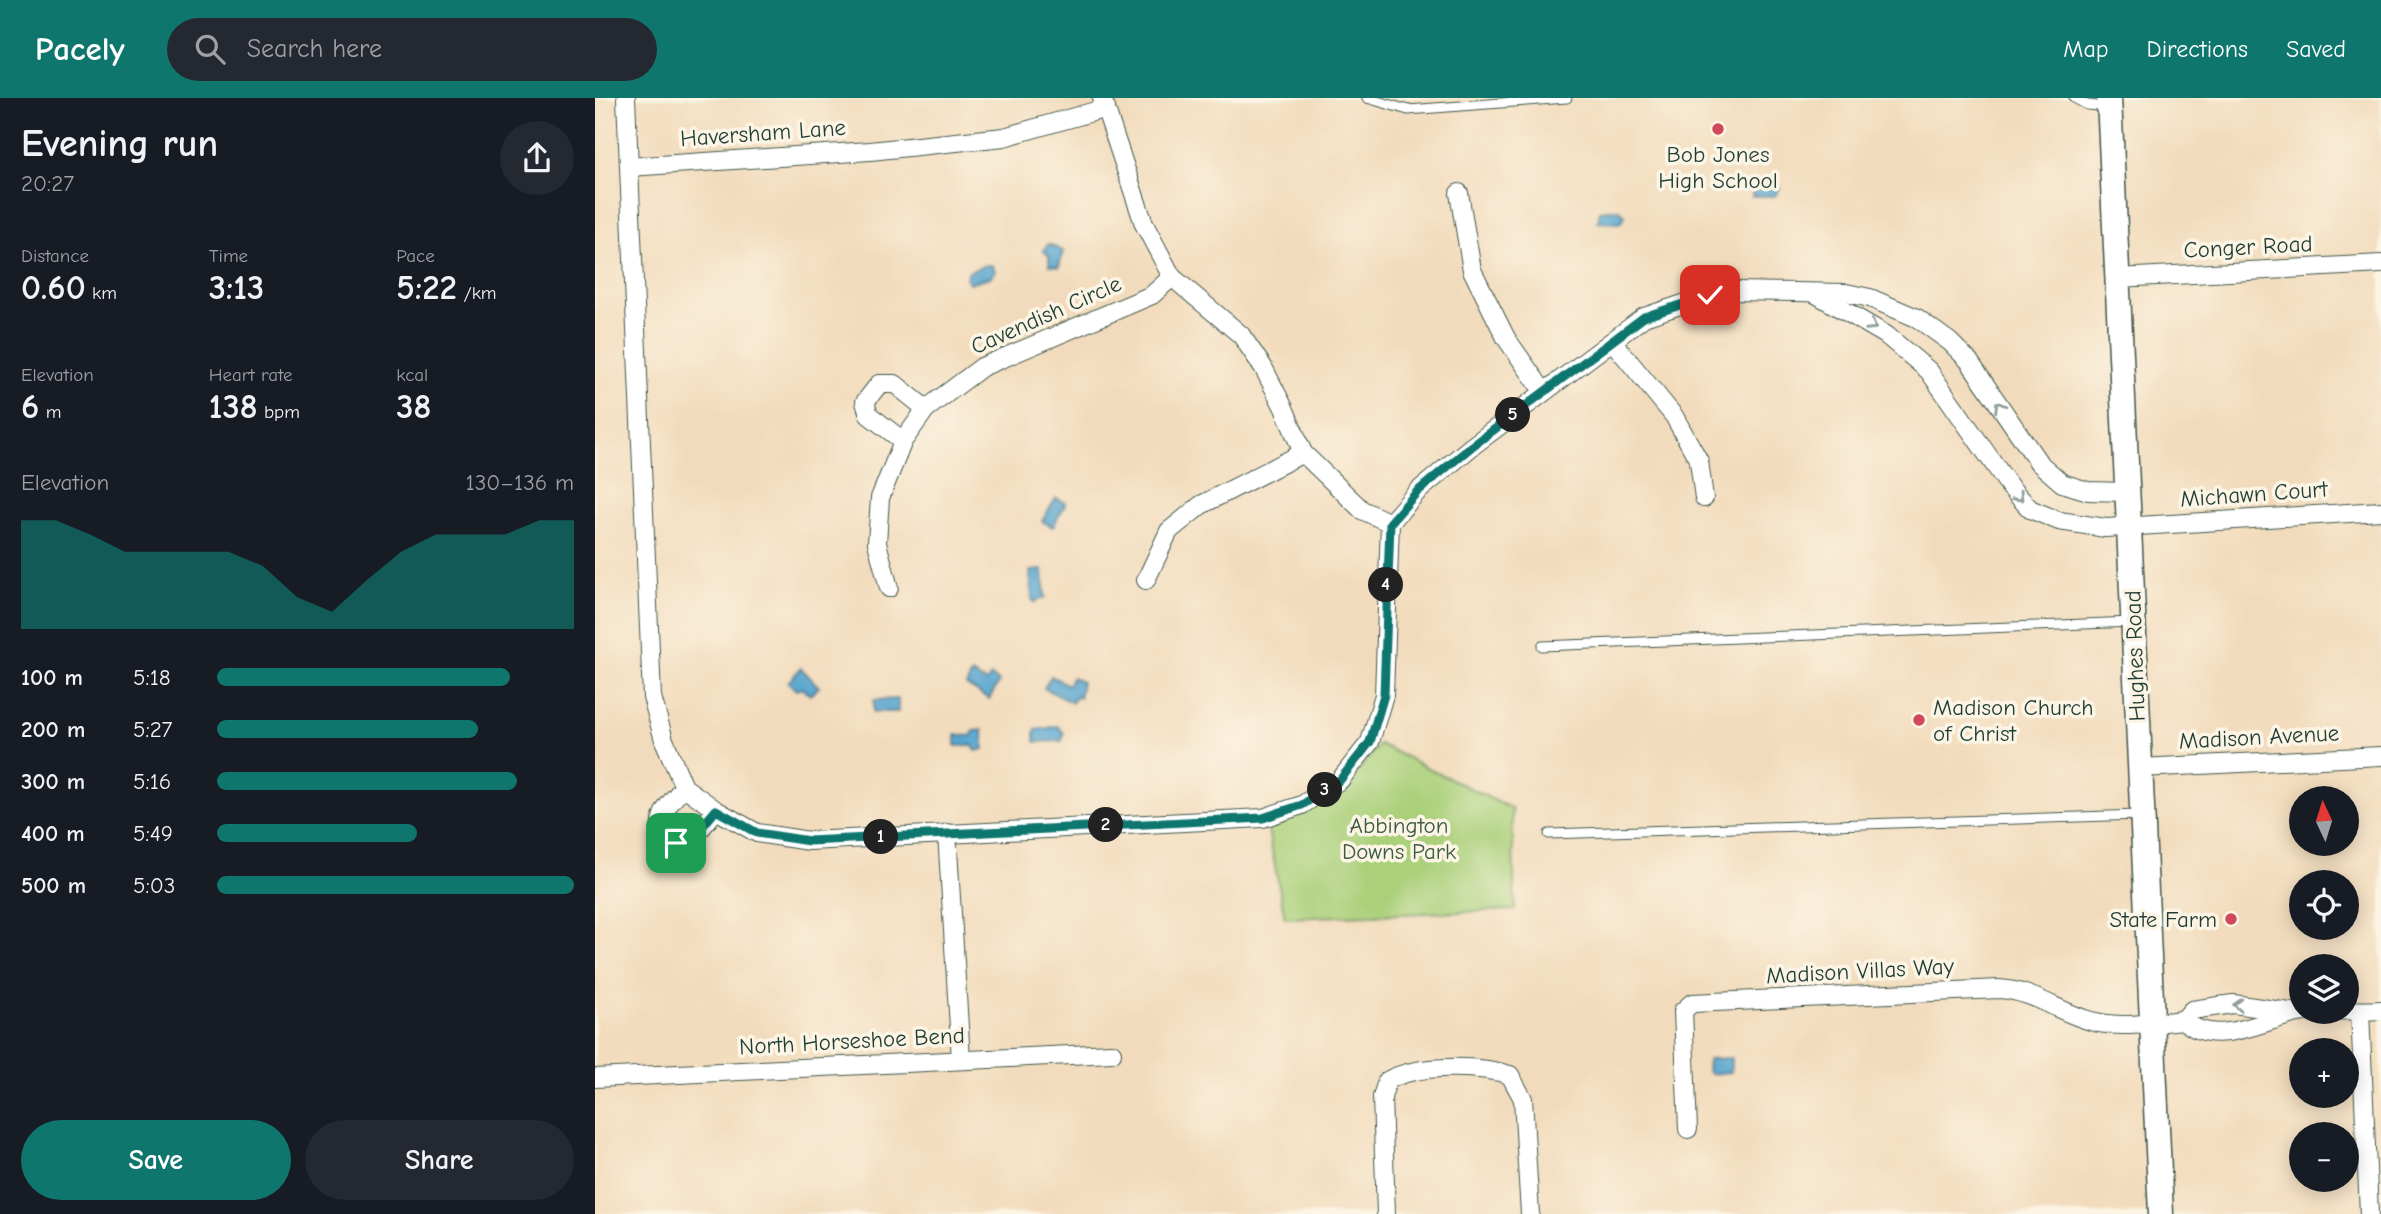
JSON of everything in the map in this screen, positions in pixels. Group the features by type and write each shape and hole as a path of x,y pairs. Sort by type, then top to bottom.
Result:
{"main road":[{"name":"Hughes Road","path":"2109,102 2161,1214"}],"street":[{"path":"626,98 652,697 664,740 684,787 716,810 757,833 809,841 1263,818 1302,805 1340,780 1370,742 1384,695 1390,523 1417,492 1543,391 1644,317 1710,295 1757,290 1846,293 1870,298 1917,318 1969,361 2039,463 2062,483 2088,491 2127,492"},
{"path":"1104,103 1144,224 1172,277 1241,335 1284,408 1303,453 1362,510 1390,523"},
{"name":"Haversham Lane","path":"629,167 870,151 1004,137 1104,103"},
{"path":"1459,193 1472,270 1500,328 1543,391"},
{"name":"Conger Road","path":"2118,278 2381,264"},
{"name":"Cavendish Circle","path":"888,588 877,543 880,498 903,442 926,408 982,368 1152,295 1172,277"},
{"name":"Michawn Court","path":"1813,292 1886,335 1929,371 1992,463 2030,509 2084,526 2129,527 2381,511"},
{"path":"1613,342 1674,416 1699,461 1704,498"},
{"path":"903,442 869,415 865,402 870,392 879,384 895,384 926,408"},
{"path":"1146,580 1169,531 1201,505 1303,453"},
{"name":"Madison Avenue","path":"2140,768 2381,756"},
{"path":"684,787 662,813 658,828 664,840 676,843 691,840 716,810"},
{"path":"947,833 961,1060"},
{"name":"Madison Villas Way","path":"1688,1129 1683,1012 1692,1003 1999,989 2019,990 2091,1021 2154,1023 2183,1020"},
{"path":"2289,1012 2233,1004 2192,1010 2183,1020 2194,1030 2208,1032 2271,1023 2289,1016"},
{"path":"2369,1214 2360,1011 2381,1010"},
{"name":"North Horseshoe Bend","path":"595,1078 1112,1053"},
{"path":"1386,1214 1383,1097 1387,1081 1401,1073 1486,1067 1510,1075 1523,1099 1530,1214"}],"lane":[{"path":"1367,98 1408,110 1567,98"},
{"path":"2074,98 2087,105 2109,102"},
{"path":"1542,646 2134,622"},
{"path":"1549,834 2142,815"}],"green space":[{"name":"Abbington Downs Park","path":"1379,744 1512,809 1515,910 1285,918 1267,825 1317,804 1331,795 1355,774"}],"water":[{"path":"1774,183 1780,187 1775,196 1752,196 1753,184"},
{"path":"1619,209 1625,216 1620,223 1598,222 1600,211"},
{"path":"1049,244 1063,251 1059,267 1049,265 1049,256 1043,250"},
{"path":"993,265 995,272 990,277 969,283 966,277 968,272"},
{"path":"1056,498 1066,503 1053,527 1042,521"},
{"path":"1043,570 1045,598 1034,602 1030,571"},
{"path":"801,668 819,687 810,695 803,688 796,690 788,682"},
{"path":"972,674 986,682 991,676 999,682 989,699 966,685"},
{"path":"1051,676 1068,685 1072,677 1082,682 1079,698 1076,696 1072,703 1044,688"},
{"path":"898,699 898,712 873,712 874,700"},
{"path":"1058,726 1064,733 1062,741 1035,742 1035,730"},
{"path":"983,730 984,749 976,751 972,745 956,746 956,735 971,736 974,731"},
{"path":"1731,1058 1731,1072 1710,1074 1707,1070 1708,1059"}],"place":[{"name":"Bob Jones High School","path":"1718,129"},
{"name":"Madison Church of Christ","path":"1919,720"},
{"name":"State Farm","path":"2231,919"}],"route":[{"path":"676,843 691,840 716,810 757,833 809,841 1263,818 1302,805 1340,780 1370,742 1384,695 1390,523 1417,492 1471,447 1644,317 1710,295"}]}
